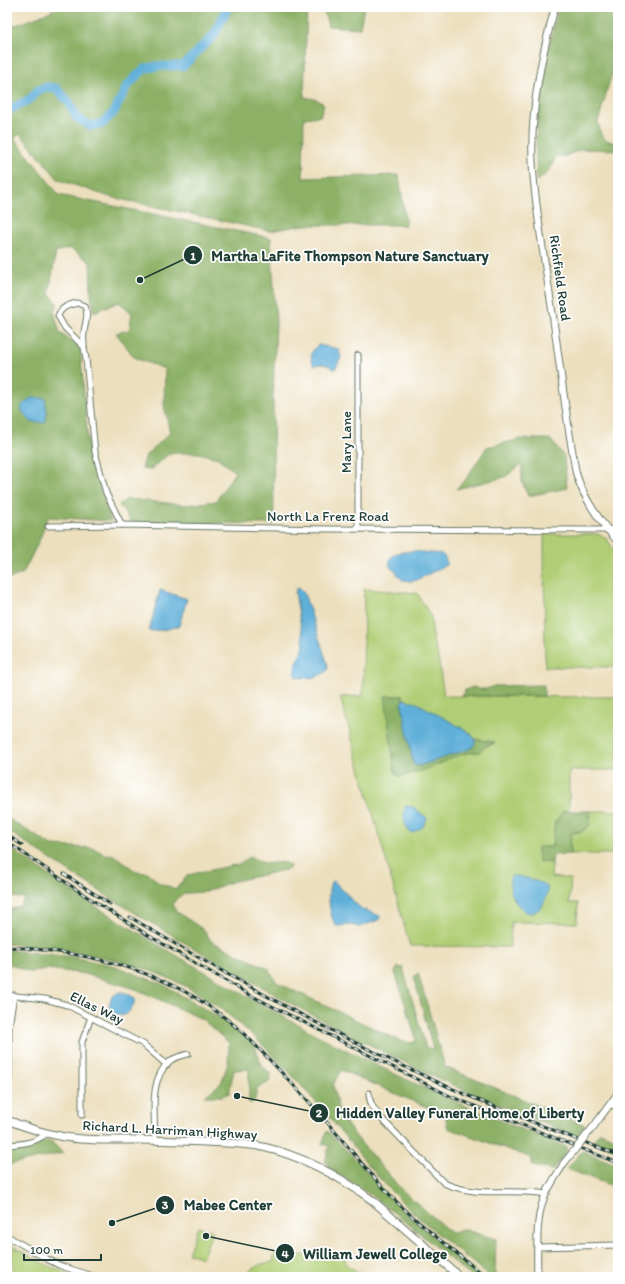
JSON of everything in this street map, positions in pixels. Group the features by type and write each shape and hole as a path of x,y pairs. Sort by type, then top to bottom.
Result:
{"main road":[{"name":"Richard L. Harriman Highway","path":"7,1120 48,1133 85,1140 155,1140 238,1144 263,1147 298,1158 320,1167 346,1182 372,1200 460,1277"}],"street":[{"name":"Richfield Road","path":"555,7 539,73 533,138 533,171 541,236 576,473 583,494 618,542"},
{"path":"84,347 65,328 58,316 59,311 64,307 77,303 85,306 87,312 84,347 95,452 106,493 122,525"},
{"name":"Mary Lane","path":"358,355 358,529"},
{"name":"North La Frenz Road","path":"48,526 122,525 358,529 608,530"},
{"path":"608,530 618,530"},
{"name":"Ellas Way","path":"7,995 67,1005 143,1044 167,1065"},
{"path":"7,1086 9,1078 10,1026 14,995"},
{"path":"82,1115 82,1042 91,1017"},
{"path":"155,1140 155,1089 158,1080 167,1065 175,1058 188,1054"},
{"path":"368,1093 373,1107 382,1119 444,1183 455,1188 470,1191 533,1192 546,1194"},
{"path":"537,1277 539,1220 542,1202 564,1163 618,1093"},
{"path":"610,1104 618,1108"},
{"path":"7,1145 27,1143 38,1140 48,1133"},
{"path":"7,1236 61,1266 96,1277"},
{"path":"538,1247 618,1245"}],"green space":[{"path":"59,7 307,7 304,97 315,99 324,104 320,116 304,118 303,178 399,175 406,225 304,225 270,231 110,197 59,180 20,134 14,138 59,195 271,238 276,322 273,398 274,524 131,522 119,505 127,499 186,505 216,501 235,472 218,458 199,453 170,453 150,470 142,469 146,455 170,433 164,405 165,369 135,358 116,333 129,330 132,313 119,302 94,312 91,295 90,262 70,248 56,252 49,294 58,304 54,311 60,333 80,347 89,453 111,521 48,517 39,541 23,573 7,580 7,28 38,17"},
{"path":"323,7 364,7 360,28 328,26"},
{"path":"559,7 618,7 618,57 598,122 601,135 606,140 618,144 618,150 581,149 566,156 555,156 549,171 537,181 536,136 540,93 548,50"},
{"path":"521,439 550,439 564,456 567,488 528,496 522,482 522,464 505,477 456,489 466,479 487,447"},
{"path":"544,534 598,534 607,539 618,557 618,667 545,667"},
{"path":"364,589 417,593 431,617 433,641 438,656 444,696 618,697 618,770 569,770 569,811 563,811 555,822 552,847 538,848 538,861 552,863 551,877 571,879 569,903 578,903 577,923 511,922 510,947 410,946 340,697 363,696","holes":["385,696 403,696 403,699 406,699 469,732 475,739 495,742 486,746 479,752 461,754 433,766"]},
{"path":"544,685 544,696 462,696 465,690 473,687 484,689 494,686"},
{"path":"385,696 403,696 402,705 414,765 475,743 475,739 495,743 486,746 479,752 467,753 399,777 395,773"},
{"path":"563,811 590,811 590,825 581,832 571,833 570,854 553,855 552,863 538,861 538,847 552,847 555,822"},
{"path":"590,811 618,811 618,854 570,854 571,833 581,832 590,825"},
{"path":"7,818 52,846 93,848 104,854 114,855 137,872 148,873 159,883 176,889 188,875 239,864 249,857 265,863 287,863 290,865 289,869 231,882 205,892 186,893 177,898 173,904 176,911 205,931 211,941 269,969 276,982 400,1041 413,1043 416,1039 395,972 398,967 403,968 426,1048 433,1049 414,977 418,973 445,1067 585,1125 577,1136 459,1088 374,1047 290,1003 182,941 76,876 7,830"},
{"path":"7,846 130,928 314,1034 425,1088 566,1147 567,1151 553,1170 532,1166 532,1158 448,1128 445,1115 341,1070 333,1085 338,1108 345,1122 361,1143 402,1190 451,1233 462,1229 496,1239 495,1273 499,1277 490,1277 428,1226 404,1204 376,1174 297,1080 245,1029 207,1000 187,987 166,977 122,962 76,952 7,944 7,911 20,906 25,898 7,897"},
{"path":"7,950 73,957 115,966 164,985 220,1018 255,1045 261,1065 271,1074 269,1082 257,1089 255,1100 252,1103 249,1103 249,1069 234,1070 229,1093 222,1096 205,1096 221,1083 228,1063 229,1043 202,1019 136,989 85,974 48,969 29,972 7,963"},
{"path":"327,1131 344,1147 345,1150 348,1151 382,1189 410,1217 482,1277 472,1277 384,1205 347,1179 328,1168 328,1163 325,1162 329,1146 322,1144"},
{"path":"600,1132 618,1139 618,1150 593,1141"},
{"path":"51,1141 63,1153 7,1165 7,1148 34,1147 41,1142"},
{"path":"582,1151 618,1165 618,1188 567,1169"},
{"path":"198,1227 213,1231 202,1258 188,1253"},
{"path":"11,1245 49,1266 68,1274 66,1277 13,1277"},
{"path":"274,1255 345,1256 346,1265 360,1273 363,1277 244,1277 257,1266 273,1262"}],"water":[{"path":"319,345 339,349 341,358 335,369 325,364 314,365 311,356 314,349"},
{"path":"31,398 45,398 47,413 45,423 31,422 22,411 21,406"},
{"path":"413,551 441,554 445,558 446,565 417,580 402,580 390,567 391,558 396,554"},
{"path":"297,588 304,593 328,665 327,671 320,675 304,678 296,677 295,673 296,665 304,645 295,592"},
{"path":"160,590 187,599 179,626 163,630 149,631"},
{"path":"403,699 417,703 469,732 475,739 475,743 472,748 419,766 414,765 402,705"},
{"path":"406,806 413,807 427,818 423,827 412,833 407,828 404,821"},
{"path":"511,876 520,876 547,886 548,890 546,899 541,907 530,913 525,911 517,904 511,892"},
{"path":"333,880 362,909 380,916 379,920 359,927 351,925 336,926 332,917 329,903 329,889"},
{"path":"120,992 126,993 135,998 134,1004 130,1011 125,1015 110,1011 109,1008 112,997"}],"waterway":[{"path":"7,111 30,99 38,90 47,87 56,88 69,102 76,117 90,126 103,123 114,112 127,86 144,69 157,66 183,66 214,35 228,7"}],"railway":[{"path":"7,835 22,845"},
{"path":"7,842 86,896 146,934 248,994 452,1097 618,1163"},
{"path":"64,874 110,904"},
{"path":"130,917 212,966 296,1012 382,1056 487,1104 618,1155"},
{"path":"7,947 67,953 124,966 179,988 205,1003 236,1027 262,1052 400,1205 485,1277"}],"place":[{"name":"Martha LaFite Thompson Nature Sanctuary","path":"140,280"},
{"name":"Hidden Valley Funeral Home of Liberty","path":"237,1096"},
{"name":"Mabee Center","path":"112,1223"},
{"name":"William Jewell College","path":"206,1236"}]}
